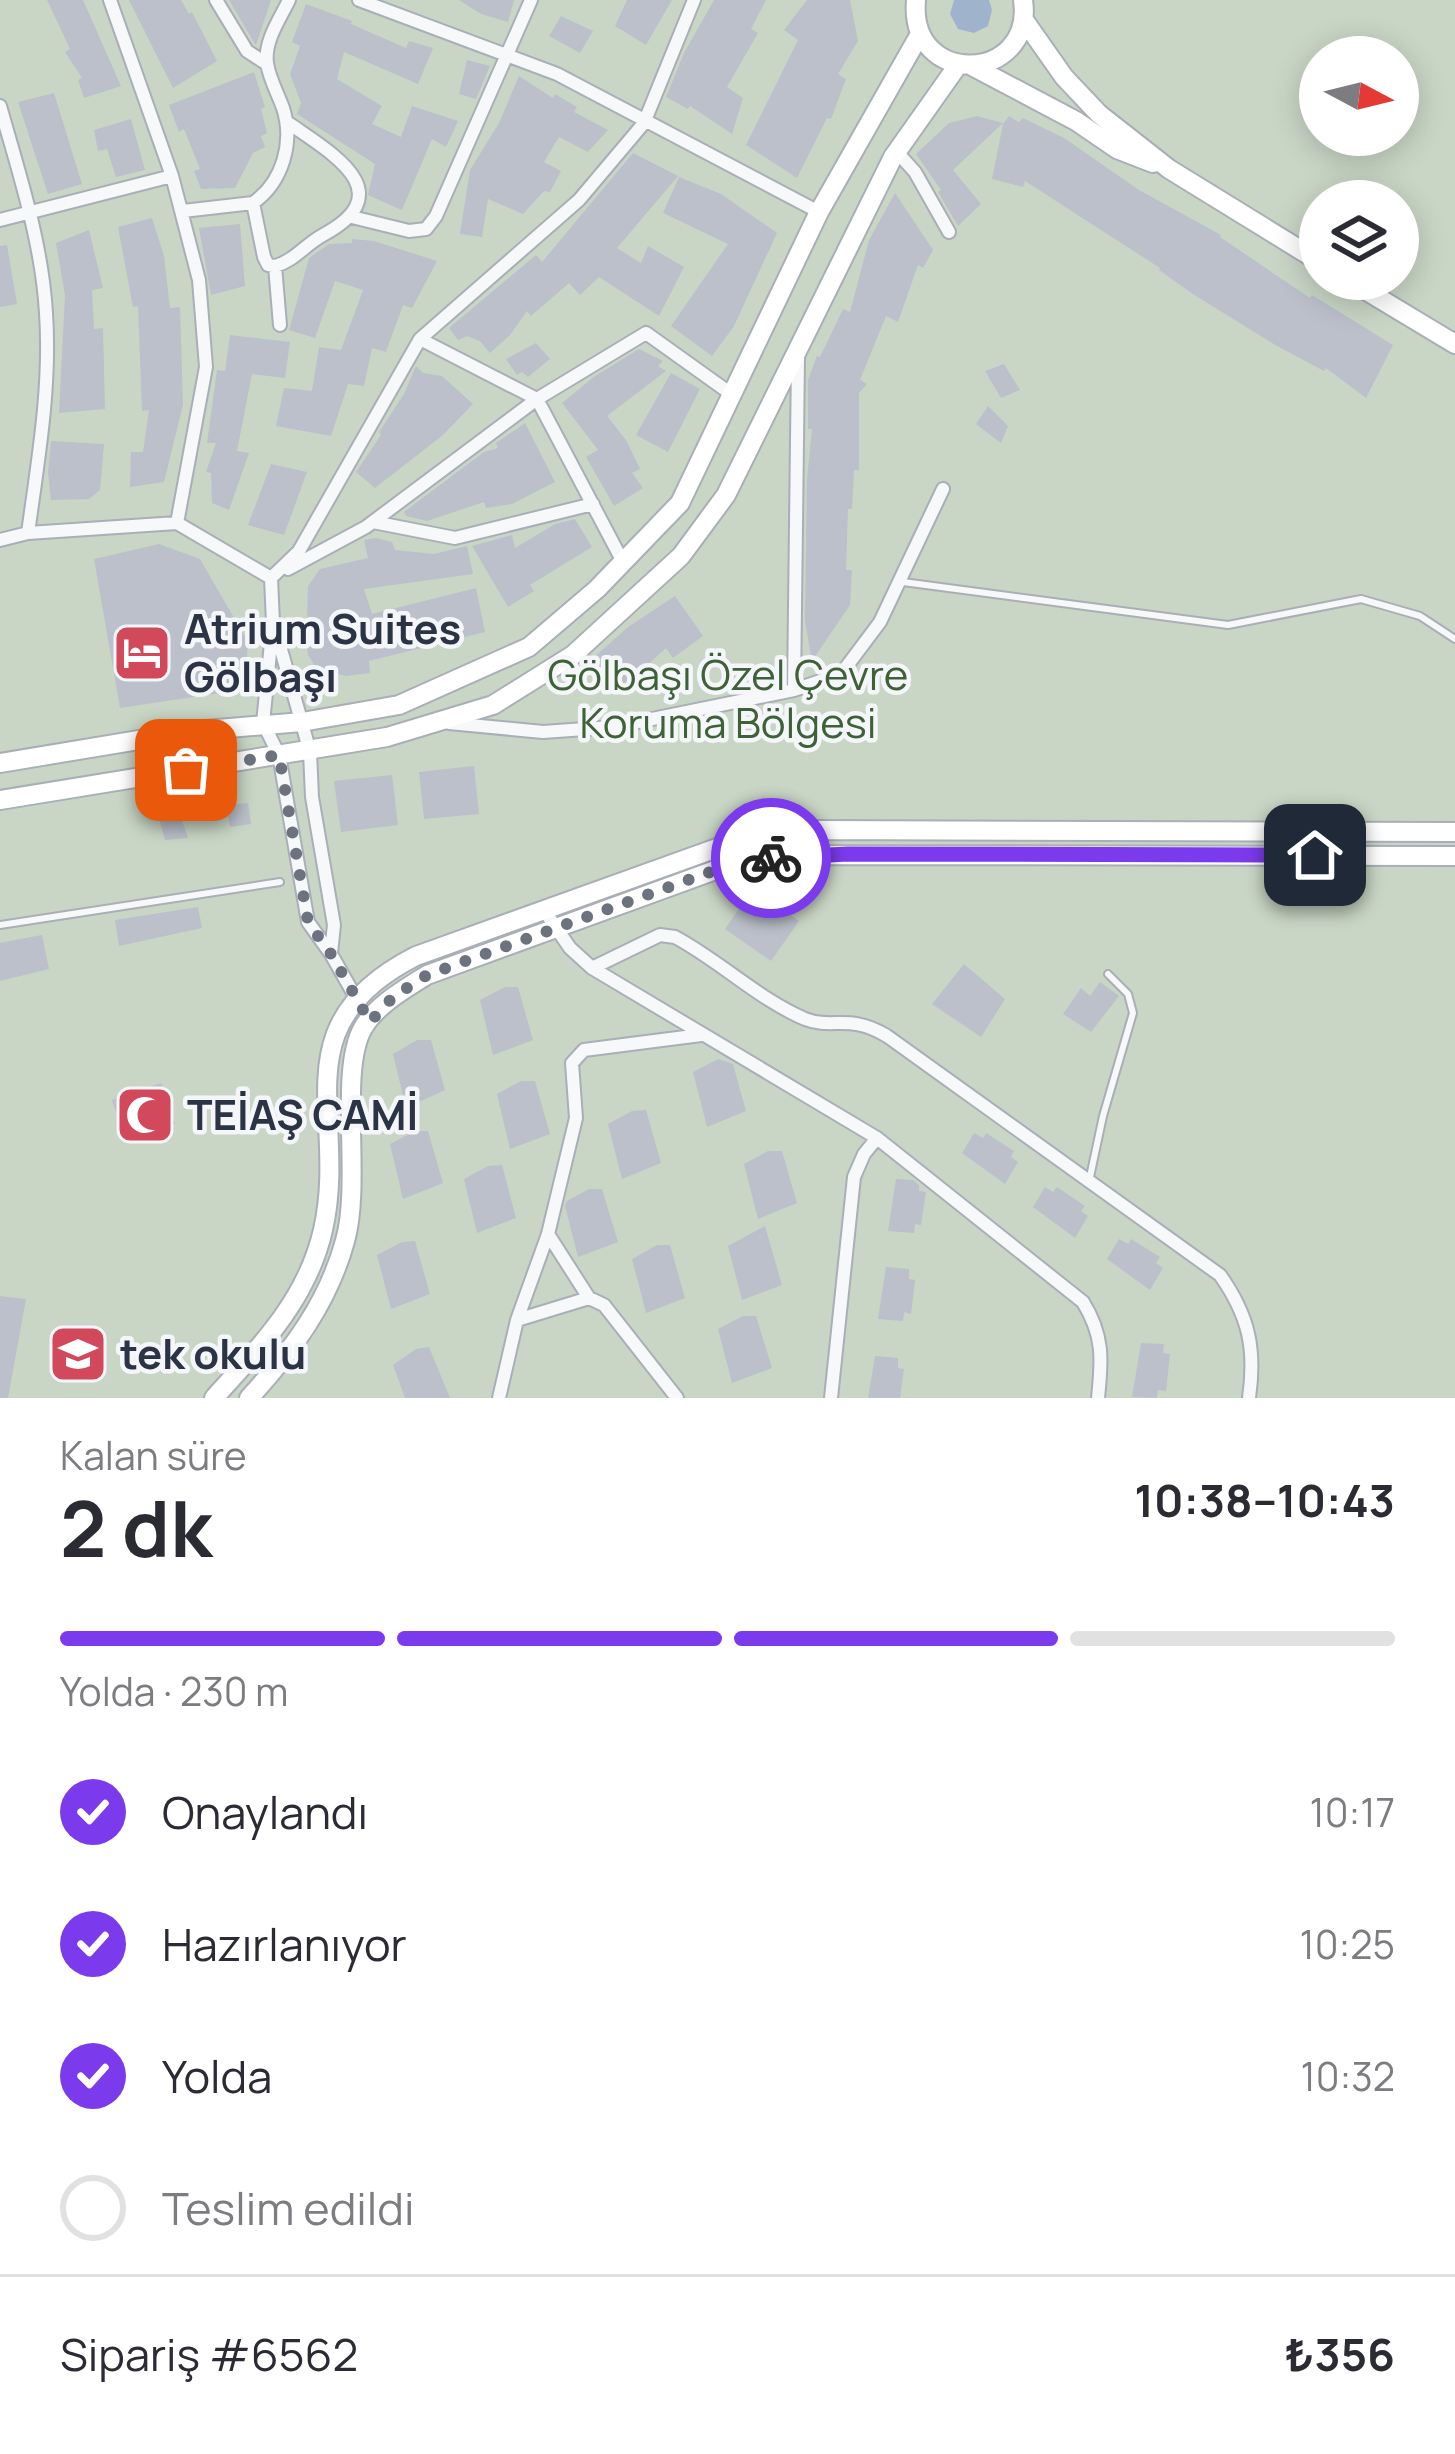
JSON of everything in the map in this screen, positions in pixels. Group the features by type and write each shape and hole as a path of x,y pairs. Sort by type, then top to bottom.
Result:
{"street":[{"path":"110,0 172,176 199,280 206,367 177,523"},
{"path":"216,0 247,51 267,64"},
{"path":"183,211 254,203 282,166 286,122 267,64 268,42 289,0"},
{"path":"359,0 556,74 819,212"},
{"path":"352,217 409,231 426,229 531,0"},
{"path":"370,1022 308,922 279,755 263,723 273,623 271,578 298,551 420,340 579,200 644,123 694,0"},
{"path":"911,5 920,34 943,58 965,65 1117,149 1168,169"},
{"path":"0,800 387,736 494,704 573,656 681,556 726,495 897,152 965,65 1000,56 1011,46 1026,7"},
{"path":"1026,7 1083,99 1168,169 1299,249"},
{"path":"0,763 399,705 529,647 680,503 819,212 920,34"},
{"path":"0,106 29,211 46,310 46,405 28,533"},
{"path":"254,203 264,257 268,265 275,266 352,217 360,202 352,172 286,122"},
{"path":"897,152 915,172 950,232"},
{"path":"0,220 172,176"},
{"path":"275,266 280,325"},
{"path":"1382,300 1455,344"},
{"path":"271,578 373,522 537,399 646,333 734,397"},
{"path":"420,340 537,399 623,562"},
{"path":"794,690 799,352"},
{"path":"436,722 543,732 613,727 794,690 841,674 880,622 943,490"},
{"path":"373,522 455,538 593,504"},
{"path":"0,540 28,533 177,523 271,578"},
{"path":"273,623 310,752 312,797 334,925 331,954"},
{"path":"214,1398 278,1327 299,1294 317,1247 330,1172 324,1094 330,1047 357,1000 381,974 416,956 742,839 814,830 1455,832"},
{"path":"249,1398 292,1351 320,1306 346,1240 354,1189 351,1069 363,1028 393,997 427,975 732,864 784,855 1455,856"},
{"path":"544,910 592,968 877,1138 1083,1302 1098,1326 1103,1353 1098,1398"},
{"path":"592,968 660,935 675,937 812,1022 869,1024 1220,1275 1241,1304 1252,1339 1249,1398"},
{"path":"499,1398 517,1320 548,1234 576,1118 572,1063 584,1050 704,1035"},
{"path":"831,1398 854,1177 877,1138"},
{"path":"548,1234 589,1298 604,1305 676,1398"},
{"path":"517,1320 589,1298"}],"lane":[{"path":"899,581 1228,625 1361,598 1420,616 1455,639"},
{"path":"0,925 280,882"},
{"path":"1089,1181 1133,1013 1128,994 1108,974"}],"green space":[{"name":"Gölbaşı Özel Çevre Koruma Bölgesi","path":"0,0 1455,0 1455,1398 0,1398"}],"water":[{"path":"954,0 989,0 988,26 974,33 958,29 950,14"}],"building":[{"path":"47,0 83,0 121,86 84,98 78,80 82,78 65,52 70,49"},
{"path":"129,0 181,0 217,61 173,88"},
{"path":"229,0 271,0 256,45 255,44"},
{"path":"459,0 514,0 508,22 481,14"},
{"path":"627,0 672,0 646,45 615,26"},
{"path":"714,0 766,0 751,29 758,33 727,87 743,98 732,134 690,106 666,97"},
{"path":"807,0 850,0 858,41 838,74 846,79 831,119 827,118 797,178 746,145 798,40 784,30"},
{"path":"306,4 406,48 409,41 433,48 418,84 344,52 337,79 382,106 372,124 401,137 412,106 458,121 446,147 432,139 402,210 368,195 375,164 297,114 301,103 290,74 300,46 292,42"},
{"path":"561,16 593,31 580,53 549,36"},
{"path":"467,60 490,66 476,99 459,94"},
{"path":"254,72 265,107 261,109 267,133 261,136 265,147 253,153 235,188 201,189 194,171 200,169 169,105"},
{"path":"519,76 608,130 588,152 559,137 544,162 561,171 550,192 544,191 523,214 488,199 482,237 460,234 470,170 499,123"},
{"path":"54,93 82,184 48,194 18,102"},
{"path":"977,116 1003,123 953,170 981,204 958,226 916,154 949,123"},
{"path":"1009,116 1019,122 1023,118 1064,138 1139,190 1221,235 1299,291 1299,300 1320,300 1393,345 1366,398 1326,368 1277,346 1193,294 1025,181 1023,187 992,179 1003,124"},
{"path":"131,119 145,170 116,177 107,149 98,151 94,130"},
{"path":"633,153 678,176 617,248 641,263 648,246 684,267 659,316 599,277 580,295 569,283 531,316 527,311 490,353 480,341 467,336 458,340 449,328 536,255 542,262"},
{"path":"679,177 721,194 777,233 734,326 712,356 671,326 728,244 663,213"},
{"path":"895,193 933,250 923,268 918,265 898,322 886,316 860,380 867,384 859,393 859,470 854,470 852,509 848,509 850,605 812,661 805,622 812,429 808,429 808,380 843,309 850,312 869,240"},
{"path":"152,218 164,256 170,308 180,307 183,405 164,482 130,487 131,452 143,452 149,410 142,411 138,306 133,307 118,227"},
{"path":"240,224 245,286 211,295 199,228"},
{"path":"89,230 103,288 92,290 94,329 103,328 105,409 59,413 65,295 56,243"},
{"path":"352,239 437,261 412,308 403,305 386,352 372,348 364,386 348,384 331,436 276,426 284,388 312,391 319,347 341,350 363,290 335,281 315,338 289,330 309,258 329,244 352,243"},
{"path":"7,245 17,304 0,307 0,246"},
{"path":"230,335 290,342 285,378 252,374 237,451 249,453 229,510 212,503 211,473 206,472 216,443 207,443 217,370 225,371"},
{"path":"536,343 550,359 528,377 522,372 517,375 506,359"},
{"path":"639,349 663,361 658,366 666,371 607,416 626,440 640,469 632,473 643,488 614,506 586,457 598,450 562,403"},
{"path":"1004,364 1020,390 1001,398 985,371"},
{"path":"416,366 423,373 442,376 473,404 443,435 375,488 356,472"},
{"path":"671,373 700,389 668,452 636,435"},
{"path":"988,406 1008,426 1001,443 976,424"},
{"path":"525,423 555,482 512,504 486,508 484,502 427,521 406,516 404,512 484,452 498,448 496,443"},
{"path":"51,441 104,444 100,490 89,499 51,500"},
{"path":"271,464 307,472 284,535 248,525"},
{"path":"575,519 592,547 530,585 534,591 508,607 472,546 512,535 515,548 555,524"},
{"path":"364,540 392,542 395,550 434,554 467,546 473,574 364,589 372,614 476,588 485,632 369,661 370,673 346,676 317,669 308,655 304,619 308,586 320,569 368,558"},
{"path":"159,544 200,559 248,642 246,670 227,692 120,708 94,559"},
{"path":"675,596 703,636 673,658 666,648 618,692 590,661 628,627"},
{"path":"474,766 479,814 424,819 419,772"},
{"path":"392,775 398,825 341,832 334,781"},
{"path":"248,803 251,824 230,827 226,805"},
{"path":"180,815 188,838 165,840 159,818"},
{"path":"753,889 799,921 771,961 725,929"},
{"path":"198,907 202,928 119,946 115,920"},
{"path":"42,935 49,969 0,981 0,943"},
{"path":"964,964 1005,999 981,1037 932,1004"},
{"path":"1100,982 1119,996 1091,1032 1063,1014 1081,988 1090,996"},
{"path":"505,987 518,987 533,1040 493,1055 480,1000"},
{"path":"417,1040 431,1040 445,1090 406,1108 393,1054"},
{"path":"718,1059 733,1064 746,1111 707,1127 693,1072"},
{"path":"521,1081 535,1081 550,1134 510,1149 497,1094"},
{"name":"TEİAŞ CAMİ","path":"161,1083 175,1124 126,1141 112,1100"},
{"path":"646,1110 661,1163 622,1179 608,1124 632,1111"},
{"path":"415,1131 428,1131 443,1183 403,1199 390,1144"},
{"path":"974,1133 983,1138 986,1133 1014,1151 1011,1157 1018,1162 1005,1184 962,1153"},
{"path":"768,1151 782,1151 797,1203 758,1219 744,1164"},
{"path":"502,1165 516,1218 477,1233 464,1179 488,1166"},
{"path":"896,1179 913,1180 919,1191 926,1192 921,1225 915,1224 914,1233 888,1231"},
{"path":"1045,1187 1053,1192 1057,1187 1085,1206 1081,1211 1088,1216 1075,1238 1033,1207"},
{"path":"589,1189 602,1189 618,1242 578,1257 565,1206"},
{"path":"765,1226 782,1285 742,1300 728,1246"},
{"path":"1119,1239 1128,1244 1131,1239 1160,1257 1156,1263 1163,1268 1150,1290 1107,1259"},
{"path":"415,1241 430,1294 391,1309 377,1255"},
{"path":"657,1245 670,1245 685,1298 646,1313 632,1259"},
{"path":"886,1267 909,1269 909,1279 915,1280 911,1314 904,1312 903,1321 878,1319"},
{"path":"0,1296 26,1299 8,1398 0,1398"},
{"path":"743,1316 756,1316 772,1368 732,1383 718,1329"},
{"path":"1141,1343 1164,1344 1163,1353 1170,1354 1166,1391 1158,1390 1157,1398 1132,1397"},
{"path":"429,1347 450,1398 405,1398 393,1365 416,1349"},
{"path":"875,1356 898,1358 898,1368 904,1369 900,1398 868,1398"}],"way so far":[{"path":"186,770 279,755 308,922 370,1022 393,997 427,975 732,864 771,858"}],"place":[{"name":"Atrium Suites Gölbaşı","path":"142,653"},
{"name":"TEİAŞ CAMİ","path":"145,1115"},
{"name":"tek okulu","path":"78,1354"}],"route":[{"path":"771,858 1315,855"}]}
